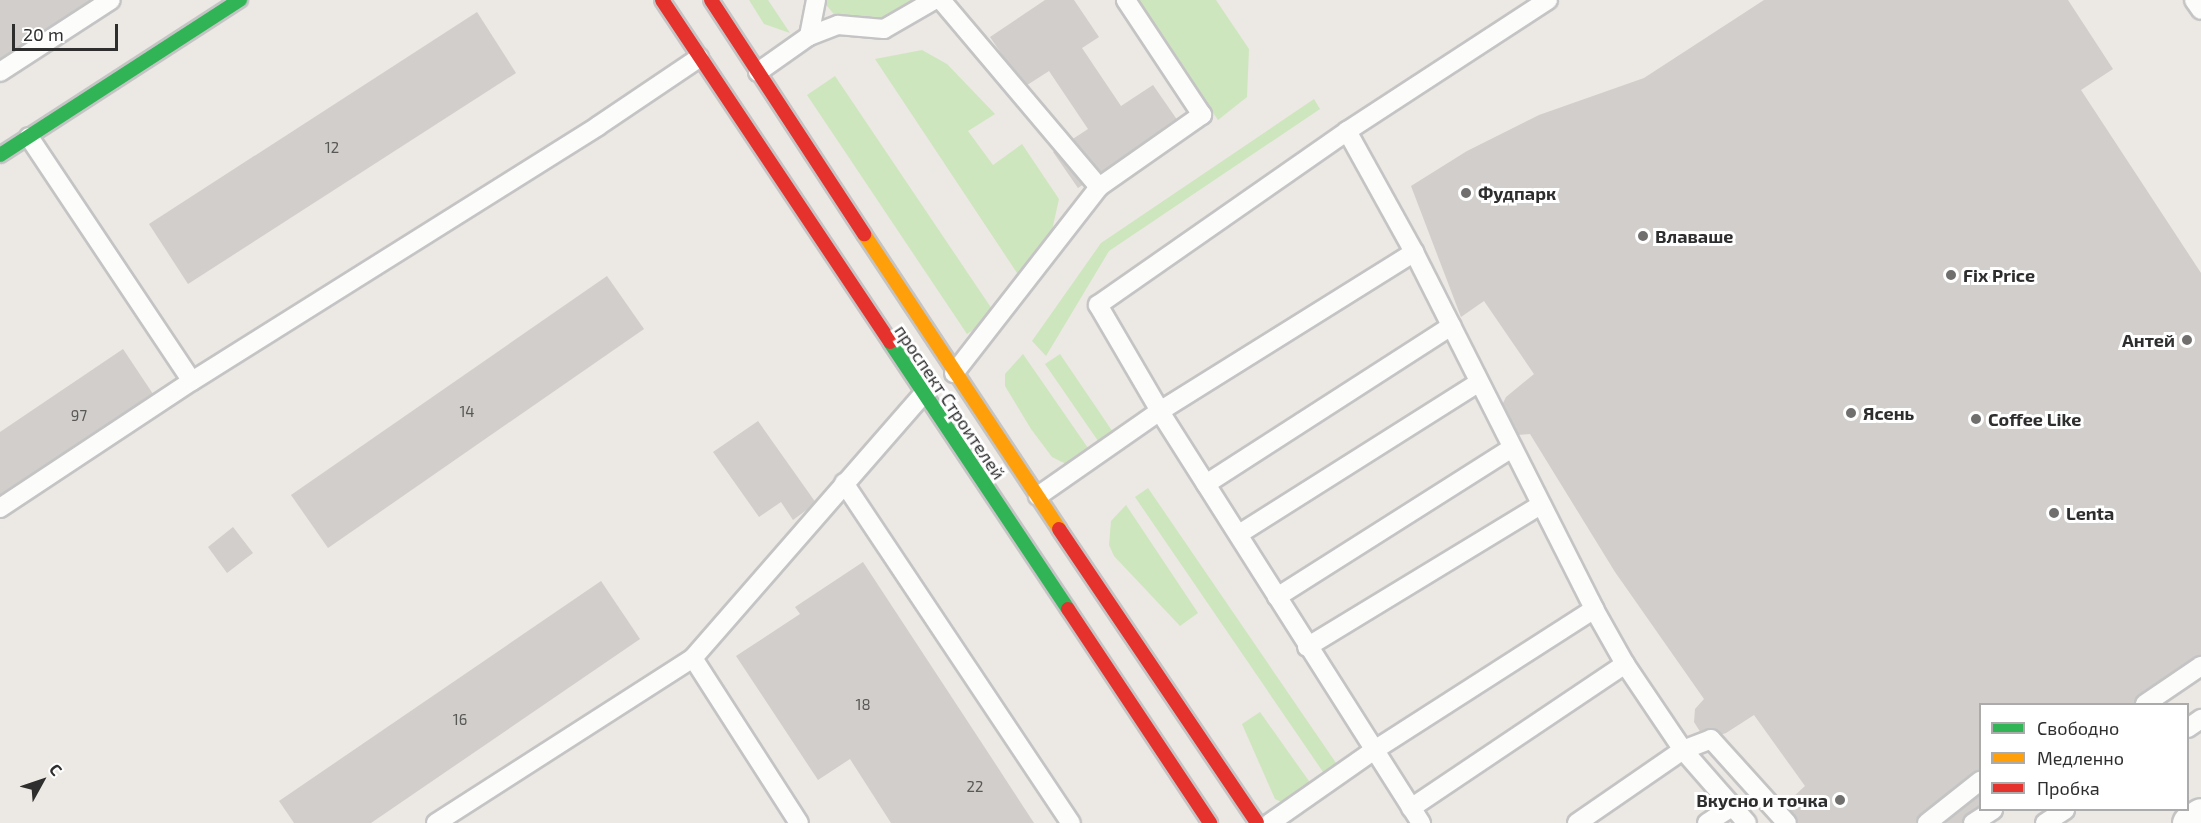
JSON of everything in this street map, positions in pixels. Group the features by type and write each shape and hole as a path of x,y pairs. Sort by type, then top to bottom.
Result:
{"main road":[{"name":"проспект Строителей","path":"662,0 1210,823"},
{"name":"проспект Строителей","path":"711,0 954,373 1257,823"},
{"path":"0,155 237,1"}],"street":[{"path":"2189,823 2201,815"}],"lane":[{"path":"0,72 111,0"},
{"path":"810,36 816,0"},
{"path":"758,72 810,36 838,25 885,29 934,0"},
{"path":"941,0 1099,187"},
{"path":"954,373 1099,187 1202,116 1126,0"},
{"path":"1548,0 1347,131 1098,305 1160,411 1239,534 1307,647 1416,815 1625,664"},
{"path":"2194,0 2201,10"},
{"path":"0,508 192,381 598,126 699,58"},
{"path":"1347,131 1414,252 1594,609 1625,664 1683,750 1747,823"},
{"path":"29,137 192,381"},
{"path":"1038,496 1160,411 1414,252"},
{"path":"1206,484 1451,326"},
{"path":"1239,534 1479,382"},
{"path":"436,823 693,658 923,394"},
{"path":"1277,597 1512,448"},
{"path":"844,483 1071,823"},
{"path":"1307,647 1541,505"},
{"path":"1270,823 1373,750 1594,609"},
{"path":"693,658 799,823"},
{"path":"2148,703 2201,666"},
{"path":"1577,823 1683,750 1711,739 1787,823"},
{"path":"1928,823 1979,782"},
{"path":"1707,823 1732,807"},
{"path":"1973,823 1991,811"},
{"path":"2045,823 2063,811"}],"green space":[{"path":"749,0 768,0 790,33 764,24"},
{"path":"822,0 929,0 890,25 843,25"},
{"path":"1137,0 1216,0 1249,49 1247,97 1218,120"},
{"path":"922,50 947,64 995,114 968,131 993,165 1022,144 1059,199 1051,235 1021,279 875,59"},
{"path":"835,76 996,315 967,334 807,95"},
{"path":"1314,99 1320,109 1109,251 1046,356 1032,341 1101,243"},
{"path":"1023,354 1097,461 1081,465 1066,464 1052,457 1031,429 1005,386 1005,374"},
{"path":"1060,354 1121,444 1107,454 1045,364"},
{"path":"1148,488 1347,779 1334,788 1135,497"},
{"path":"1126,505 1198,613 1180,626 1114,556 1109,545 1111,521"},
{"path":"1260,712 1321,798 1290,806 1275,799 1242,724"}],"building":[{"path":"0,0 111,0 0,72"},
{"path":"1045,0 1074,0 1099,37 1082,48 1121,106 1153,85 1178,121 1078,188 1053,152 1088,129 1049,71 1024,87 990,37"},
{"name":"Ясень","path":"1764,0 2068,0 2113,69 2081,90 2201,273 2201,659 2134,703 1979,703 1979,811 2001,811 1986,823 1792,823 1779,810 1805,786 1754,715 1726,733 1714,737 1701,733 1694,722 1695,709 1704,699 1615,572 1530,434 1518,435 1507,429 1501,407 1506,397 1534,374 1484,301 1461,317 1411,186 1467,151 1539,115 1644,78"},
{"path":"477,12 516,73 188,284 149,224"},
{"path":"607,276 644,329 328,548 291,495"},
{"path":"123,349 157,400 0,505 0,432"},
{"path":"758,421 816,503 793,520 781,502 759,517 713,452"},
{"path":"233,527 253,553 227,573 208,547"},
{"path":"863,562 1034,823 891,823 850,759 818,780 736,656 800,614 795,607"},
{"path":"601,581 640,639 371,823 294,823 279,801"}],"traffic: fast":[{"path":"0,155 240,0"},
{"path":"890,342 1068,609"}],"traffic: slow":[{"path":"864,234 1059,529"}],"traffic: jam":[{"path":"662,0 890,342"},
{"path":"711,0 864,234"},
{"path":"1059,529 1257,823"},
{"path":"1068,609 1210,823"}],"place":[{"name":"Фудпарк","path":"1466,193"},
{"name":"Влаваше","path":"1643,236"},
{"name":"Fix Price","path":"1951,275"},
{"name":"Антей","path":"2187,340"},
{"name":"Ясень","path":"1851,413"},
{"name":"Coffee Like","path":"1976,419"},
{"name":"Lenta","path":"2054,513"},
{"name":"Вкусно и точка","path":"1840,800"}]}
